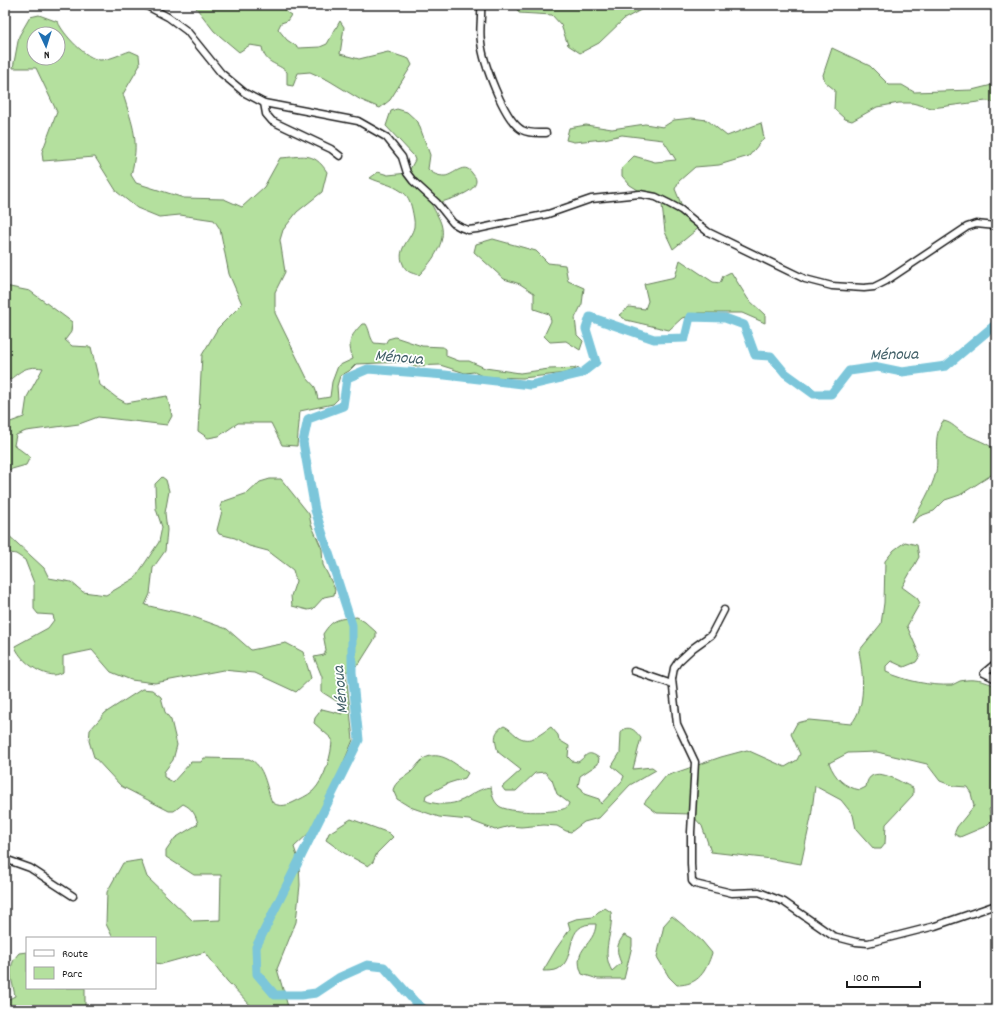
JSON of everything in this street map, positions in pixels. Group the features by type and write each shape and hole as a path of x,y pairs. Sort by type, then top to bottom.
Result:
{"street":[{"path":"145,5 179,24 187,31 221,73 234,86 264,103 358,121 373,128 386,137 402,157 407,173 437,203 453,223 468,230 556,212 591,199 640,194 656,197 668,203 681,210 708,232 805,280 832,286 864,288 874,287 886,282 967,227 976,224 996,226"},
{"path":"481,5 480,41 482,50 489,73 506,113 515,125 522,130 532,133 546,133"},
{"path":"264,103 266,114 272,121 332,149 340,156"},
{"path":"724,610 712,635 693,648 678,662 674,668 672,684 677,724 694,762 690,832 692,881 695,884 732,892 759,892 784,902 833,936 856,942 868,943 935,926 996,905"},
{"path":"996,663 984,672 996,679"},
{"path":"634,671 672,684"},
{"path":"5,859 30,868 73,896"}],"green space":[{"path":"194,5 284,5 285,11 291,15 287,21 281,23 278,29 287,40 299,48 320,47 327,44 340,21 344,27 340,54 359,59 388,52 409,59 412,65 390,100 380,108 361,100 328,80 310,72 298,73 293,86 287,85 287,72 266,57 262,47 250,45 239,52 214,31"},
{"path":"515,5 650,5 624,19 599,43 580,53 568,45 561,25 552,15 519,13"},
{"path":"39,15 58,22 60,26 26,26 26,66 66,66 66,34 82,51 94,59 107,59 130,51 139,55 140,65 123,94 134,134 135,152 131,175 136,183 184,198 224,199 242,207 264,187 280,158 306,156 317,160 322,165 327,172 322,192 297,212 283,230 280,240 285,272 275,292 275,313 307,378 315,387 318,399 330,397 332,382 338,366 353,359 350,343 352,336 362,324 366,324 374,343 385,344 388,339 395,337 422,346 443,347 446,349 446,356 459,361 469,361 485,368 520,373 549,369 579,368 566,373 523,378 484,377 474,372 465,373 440,365 414,366 406,362 356,364 349,371 340,376 337,386 338,399 333,404 300,411 297,446 282,445 271,423 238,423 219,436 208,438 198,431 202,355 218,328 242,304 229,274 220,229 214,220 180,215 159,217 137,208 117,192 95,157 43,161 42,152 57,112 36,68 13,68 19,36 30,17"},
{"path":"832,48 870,66 889,85 902,85 914,92 972,90 996,84 996,102 986,101 932,108 912,103 899,103 877,107 852,121 845,119 834,109 835,90 825,82 823,75"},
{"path":"397,109 407,112 418,122 430,155 428,169 430,171 440,176 445,176 462,168 466,168 472,173 476,180 475,186 471,190 451,199 432,205 442,228 441,241 436,254 419,275 411,273 407,270 401,259 403,249 414,227 411,206 408,198 397,189 370,178 378,172 388,175 408,173 415,160 413,155 386,126 391,111"},
{"path":"692,118 707,120 727,136 761,123 764,138 749,156 719,165 695,167 679,181 675,189 682,206 700,227 673,249 665,232 662,205 630,185 622,176 622,168 634,156 655,162 676,160 663,140 622,135 604,139 574,142 566,140 569,128 586,125 612,129 645,124 663,127 674,120"},
{"path":"493,239 536,251 548,263 565,265 568,281 584,288 582,304 575,318 577,335 583,341 580,350 566,341 550,342 544,336 551,321 549,314 534,309 534,293 520,284 504,279 474,252 476,244"},
{"path":"680,260 713,282 720,283 723,276 731,272 748,299 765,315 765,323 742,313 698,313 682,318 669,330 626,320 619,315 629,307 645,309 648,301 644,284 675,277"},
{"path":"5,286 30,291 72,322 71,332 65,340 72,346 91,347 100,385 117,398 126,403 167,396 172,416 167,425 98,417 79,424 26,431 16,435 14,445 30,457 26,465 5,471 5,424 24,417 27,397 43,368 36,367 26,369 5,383"},
{"path":"943,421 993,448 996,451 996,472 960,495 945,500 934,511 920,516 912,523 929,491 936,472 936,446 938,434"},
{"path":"162,477 166,480 169,491 165,513 167,530 165,551 153,568 150,594 145,605 188,615 227,629 251,650 286,643 303,652 311,678 296,692 255,673 223,670 155,683 131,680 111,672 92,650 63,656 63,672 53,675 35,669 25,661 17,651 15,646 48,628 54,620 53,615 38,614 34,609 34,583 25,560 16,554 5,552 5,532 44,568 49,578 71,582 83,592 106,595 135,578 159,542 162,527 156,509 155,484"},
{"path":"270,479 281,479 309,514 311,524 322,549 323,565 335,589 334,595 324,597 313,609 308,610 292,606 291,596 296,581 293,570 268,551 249,546 235,538 219,534 217,530 222,511 220,507 222,502 248,493 260,482"},
{"path":"905,542 917,545 919,557 902,587 917,598 920,603 907,626 920,656 916,662 904,667 891,661 886,666 886,672 902,678 927,684 952,685 960,681 974,680 983,681 996,686 996,807 989,809 991,821 986,826 960,837 954,834 957,827 974,806 971,793 967,787 953,786 940,781 927,764 877,752 848,753 829,763 837,777 849,787 854,789 860,790 866,787 868,779 873,775 879,774 893,778 913,788 913,795 886,824 885,844 881,849 874,849 856,829 853,815 841,800 815,786 811,818 801,864 711,852 702,826 691,814 657,813 644,803 666,776 721,757 747,750 785,767 797,760 800,754 791,734 797,723 809,720 851,724 860,708 862,699 862,670 859,651 881,624 884,603 885,561 894,550"},
{"path":"357,617 376,632 376,637 359,664 346,672 353,740 332,790 310,832 294,847 299,862 300,885 296,922 277,969 289,1010 255,1010 227,981 205,952 162,964 156,963 156,937 112,937 106,924 107,892 123,863 141,860 147,877 193,921 220,920 221,875 194,875 166,857 166,851 175,838 198,824 195,815 183,804 174,811 169,811 121,786 94,757 89,741 90,730 105,713 142,689 152,690 161,697 165,712 171,720 177,745 173,760 164,772 164,777 173,782 191,762 201,762 204,758 249,759 258,766 262,772 272,802 282,806 292,803 306,796 317,786 324,773 331,752 332,739 314,723 315,718 322,709 342,714 341,704 322,692 322,677 314,657 324,655 326,650 323,634 333,622 341,619"},
{"path":"504,726 517,736 526,739 535,738 551,727 558,735 559,740 569,746 568,757 572,761 578,762 587,754 595,755 599,758 598,764 580,776 578,786 582,789 584,794 599,799 601,804 622,781 624,776 612,766 620,753 621,733 624,729 632,729 641,738 633,769 652,767 656,770 630,785 599,818 584,822 571,832 557,826 544,825 521,827 510,826 495,830 469,820 439,817 410,807 397,799 393,790 397,782 412,771 423,759 429,756 435,756 453,762 468,773 465,778 449,783 426,795 425,800 429,802 449,804 463,800 478,791 491,787 495,802 499,806 511,810 541,812 564,809 568,806 569,803 557,794 552,780 545,772 535,773 516,791 505,791 502,787 521,770 498,752 495,737 500,728"},
{"path":"351,819 389,833 393,837 377,853 373,862 368,866 344,853 326,840 329,833"},
{"path":"605,908 611,912 611,927 607,956 612,971 621,963 618,955 618,945 621,939 624,935 632,939 632,946 624,979 598,979 582,974 579,965 579,958 595,931 596,924 585,925 574,935 568,957 564,964 557,970 543,971 570,929 568,922 576,919 593,917"},
{"path":"672,916 702,941 712,953 704,971 691,983 677,985 669,977 657,957 664,925"},
{"path":"26,952 26,989 85,989 85,1010 5,1010 5,1001 15,996 11,968 12,963 19,953"}],"waterway":[{"name":"Ménoua","path":"425,1010 415,1002 384,967 367,965 340,977 316,993 301,995 275,995 257,974 256,947 359,740 352,672 352,625 315,510 303,442 308,419 343,406 347,378 368,369 445,375 531,385 582,373 596,362 586,329 590,317 654,339 685,338 690,317 725,318 744,325 755,355 771,356 785,373 814,394 831,394 849,371 878,367 902,372 946,366 996,324"}]}
